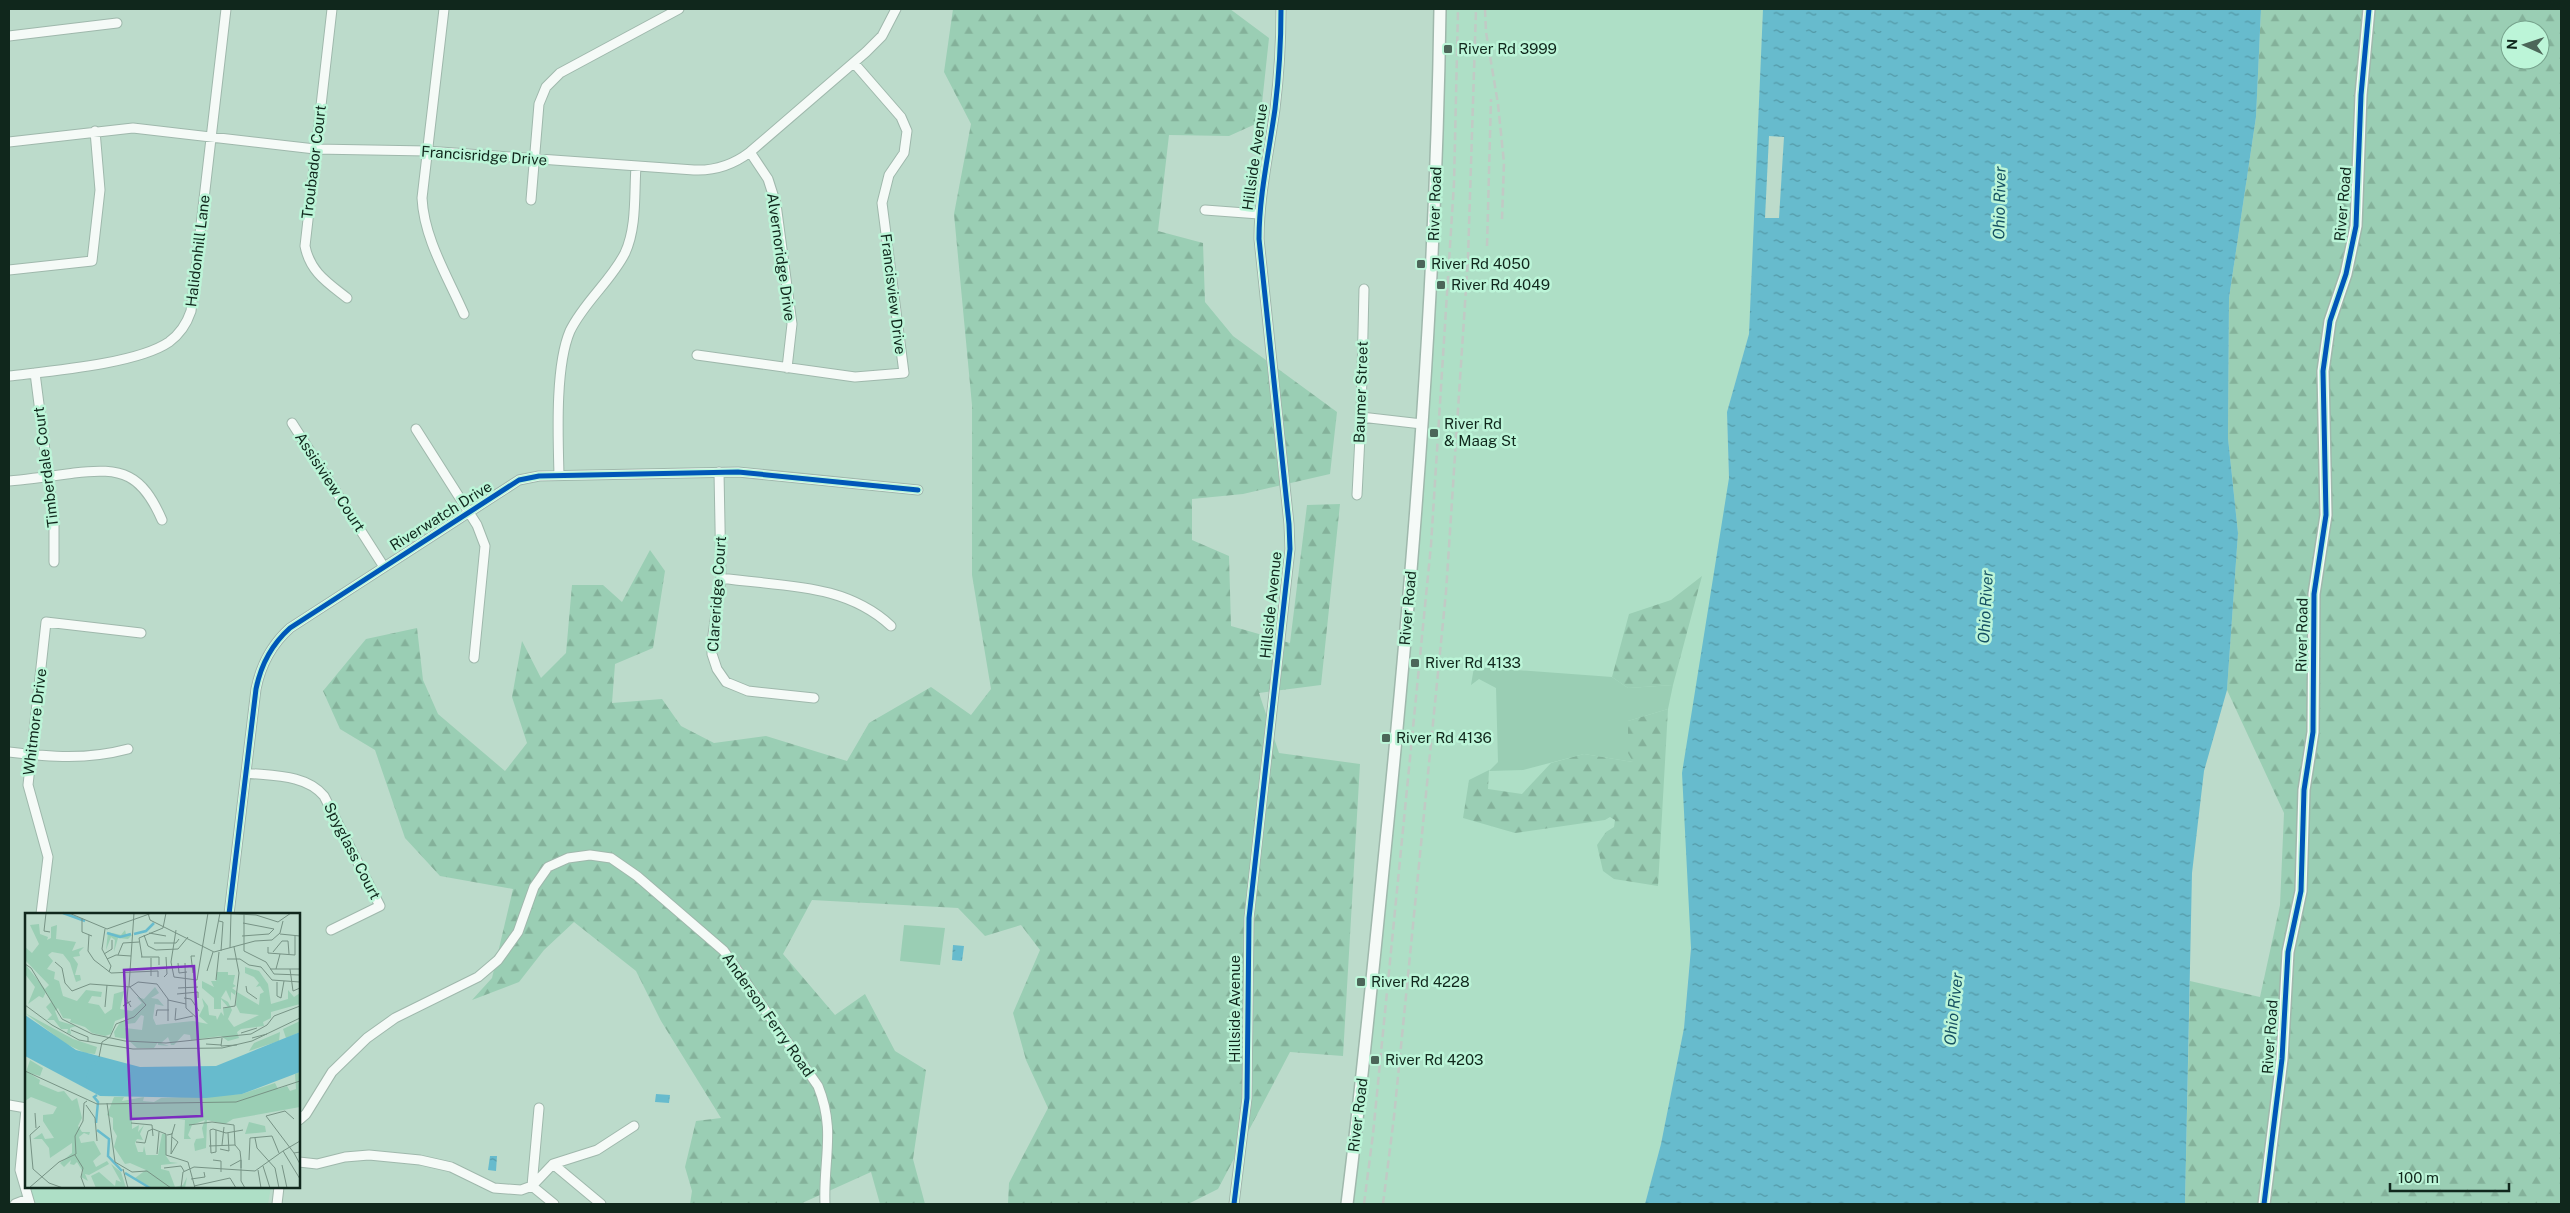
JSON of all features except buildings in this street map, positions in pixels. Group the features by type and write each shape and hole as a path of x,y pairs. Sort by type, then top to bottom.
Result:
{"main road":[{"name":"River Road","path":"1346,1204 1358,1115 1407,630 1433,246 1440,9"},
{"name":"River Road","path":"2264,1204 2282,1059 2288,952 2301,891 2304,790 2313,732 2314,594 2326,515 2323,371 2330,321 2346,274 2356,226 2361,95 2369,9"}],"street":[{"name":"Halidonhill Lane","path":"9,376 82,367 150,350 170,342 183,328 191,311 226,9"},
{"name":"Troubador Court","path":"332,9 305,238 307,254 317,274 348,298"},
{"path":"444,9 422,198 425,224 464,314"},
{"path":"532,200 539,104 552,79 679,9"},
{"name":"Francisridge Drive","path":"9,142 133,128 315,149 428,151 713,170 732,164 750,152 854,63 882,36 896,9"},
{"name":"Hillside Avenue","path":"1234,1204 1247,1098 1249,918 1290,550 1289,516 1260,249 1259,214 1275,108 1281,44 1281,9"},
{"path":"9,36 117,23"},
{"name":"Francisview Drive","path":"697,355 861,377 904,373 882,203 885,185 907,146 907,131 901,117 854,63"},
{"path":"9,270 92,261 100,190 95,131"},
{"name":"Alvernoridge Drive","path":"750,152 768,180 776,204 792,324 787,368"},
{"path":"559,475 558,406 566,342 576,321 627,248 632,228 636,166"},
{"path":"1205,210 1259,214"},
{"name":"Baumer Street","path":"1357,495 1364,290"},
{"name":"Timberdale Court","path":"35,373 54,521 54,562"},
{"path":"1361,417 1422,424"},
{"name":"Assisiview Court","path":"292,423 384,567"},
{"path":"416,429 482,535 486,558 474,658"},
{"path":"9,481 105,470 126,475 147,490 162,520"},
{"name":"Riverwatch Drive","path":"229,913 258,679 267,655 275,643 290,628 519,480 559,475 719,472 918,490"},
{"name":"Clareridge Court","path":"719,472 721,578 712,642 714,661 726,682 748,691 814,698"},
{"path":"721,578 842,595 869,607 891,626"},
{"name":"Whitmore Drive","path":"42,913 48,857 28,792 46,622 141,633"},
{"path":"9,752 66,758 110,754 128,749"},
{"name":"Spyglass Court","path":"246,773 301,780 314,786 324,796 380,906 332,930"},
{"name":"Anderson Ferry Road","path":"300,1119 306,1114 332,1072 367,1038 395,1018 478,977 498,960 518,932 534,887 548,867 568,858 601,856 612,858 637,876 724,951 818,1086 825,1103 829,1125 826,1204"},
{"path":"9,1106 25,1108"},
{"path":"532,1186 539,1108"},
{"path":"25,1118 20,1170 25,1188"},
{"path":"300,1162 317,1164 345,1157 369,1155 403,1158 434,1162 451,1167 494,1188 521,1190 532,1186 553,1164 597,1150 634,1126"},
{"path":"553,1164 601,1204"},
{"path":"532,1186 554,1204"},
{"path":"15,1204 29,1202 25,1188"},
{"path":"277,1204 279,1188"}],"shaded area":[{"path":"1440,9 1763,9 1749,334 1727,412 1729,478 1684,1028 1661,1144 1645,1204 1347,1204 1407,630"},
{"path":"29,1188 271,1188 268,1204 36,1204"}],"green space":[{"path":"953,9 1230,9 1269,38 1260,122 1229,136 1169,135 1158,231 1203,243 1205,302 1233,336 1337,412 1330,474 1243,494 1192,499 1192,540 1229,556 1231,626 1290,643 1307,505 1340,504 1321,685 1259,693 1279,753 1360,764 1343,1056 1290,1052 1218,1189 1188,1204 1008,1204 1009,1183 1048,1108 1026,1060 1013,1013 1040,950 1021,925 985,936 958,908 812,900 783,954 835,1015 865,994 895,1051 926,1070 913,1159 925,1204 880,1204 871,1172 800,1204 690,1204 692,1191 685,1167 696,1121 721,1118 661,1021 636,971 574,922 544,950 519,982 472,1000 492,978 513,889 440,876 405,838 375,750 340,729 323,691 366,639 417,628 423,680 438,714 505,771 527,743 512,697 522,641 541,678 566,653 572,585 603,585 622,602 650,550 665,571 653,648 615,664 612,703 662,699 681,726 714,743 766,736 847,761 869,723 931,687 971,715 991,689 972,575 972,405 954,214 971,124 944,72"},
{"path":"2261,9 2561,9 2561,1204 2185,1204 2190,981 2260,997 2280,905 2284,813 2227,690 2238,533 2228,438 2229,298 2256,117"},
{"path":"1702,576 1673,685 1628,688 1612,677 1629,614 1671,600"},
{"path":"1474,667 1612,677 1628,688 1673,685 1668,709 1628,721 1633,762 1584,754 1523,770 1489,771 1498,762 1496,688 1479,679 1471,685"},
{"path":"1668,709 1658,886 1614,879 1603,871 1597,845 1606,832 1614,827 1615,820 1610,817 1605,820 1515,833 1463,818 1469,780 1489,770 1488,789 1522,794 1551,763 1584,754 1633,762 1628,753 1628,721"},
{"path":"904,925 945,928 940,965 900,961"}],"water":[{"name":"Ohio River","path":"1763,9 2261,9 2256,117 2229,298 2228,438 2238,533 2227,690 2204,771 2192,873 2185,1204 1645,1204 1661,1144 1684,1028 1691,948 1682,773 1729,478 1727,412 1749,334"},
{"path":"953,945 964,946 962,961 952,960"},
{"path":"656,1094 670,1095 669,1103 655,1102"},
{"path":"490,1156 497,1156 496,1171 488,1170"}],"pier":[{"path":"1769,136 1784,137 1779,218 1765,218"}],"railway":[{"path":"1364,1204 1373,1134 1431,545 1454,183 1458,9"},
{"path":"1383,1204 1394,1117 1446,592 1468,258 1476,9"},
{"path":"1485,9 1486,32 1498,104 1504,163 1502,219"},
{"path":"1487,246 1491,99"}],"cycle path":[{"path":"1234,1204 1247,1098 1249,918 1290,549 1259,239 1262,190 1278,84 1281,9"},
{"path":"2264,1204 2282,1059 2288,952 2301,891 2304,790 2313,732 2314,594 2326,515 2323,371 2330,321 2346,274 2356,226 2361,95 2369,9"},
{"path":"229,913 256,689 264,663 272,648 290,628 519,480 539,476 738,472 918,490"}],"place":[{"name":"River Rd 3999","path":"1448,49"},
{"name":"River Rd 4050","path":"1421,264"},
{"name":"River Rd 4049","path":"1441,285"},
{"name":"River Rd & Maag St","path":"1434,433"},
{"name":"River Rd 4133","path":"1415,663"},
{"name":"River Rd 4136","path":"1386,738"},
{"name":"River Rd 4228","path":"1361,982"},
{"name":"River Rd 4203","path":"1375,1060"}]}
